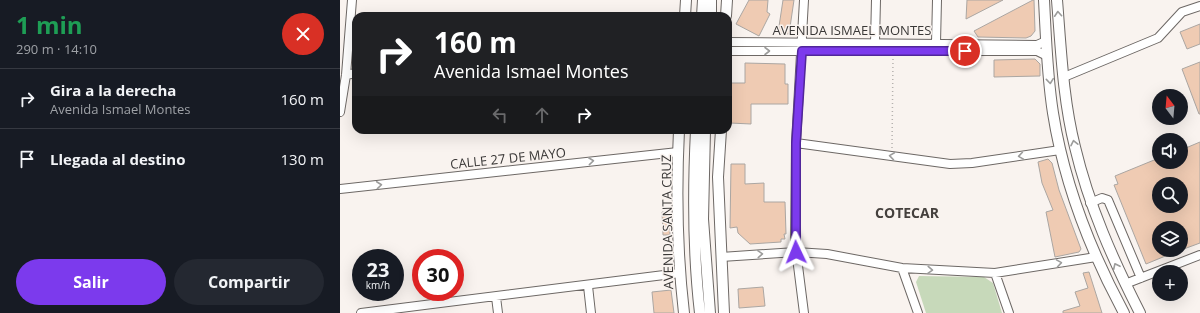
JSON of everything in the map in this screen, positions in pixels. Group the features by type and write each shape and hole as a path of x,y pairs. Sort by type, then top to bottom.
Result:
{"main road":[{"path":"685,12 686,0"},
{"path":"702,12 703,0"},
{"path":"710,12 711,0"},
{"path":"726,0 726,12"},
{"path":"1044,0 1047,56 1053,112 1060,150 1077,207 1096,257 1124,313"},
{"path":"1057,0 1064,77 1074,146 1090,203 1124,282 1140,313"},
{"name":"AVENIDA SANTA CRUZ","path":"679,134 680,273 684,313"},
{"path":"696,134 695,218 700,313"},
{"path":"705,134 703,219 710,313"},
{"path":"721,134 718,177 724,313"},
{"path":"1077,207 1090,203"}],"street":[{"path":"340,112 346,74 344,51 352,0"},
{"path":"804,0 796,143 796,252 804,313"},
{"path":"875,42 876,0"},
{"path":"936,43 937,0"},
{"path":"1064,77 1158,38 1182,12 1200,6"},
{"name":"AVENIDA ISMAEL MONTES","path":"732,42 875,42 1036,45 1046,41"},
{"name":"AVENIDA ISMAEL MONTES","path":"732,51 1037,51 1047,56"},
{"path":"346,74 352,73"},
{"path":"796,143 950,164 972,163 1060,150"},
{"name":"CALLE 27 DE MAYO","path":"340,189 678,152"},
{"path":"1090,203 1102,198 1108,200 1140,276"},
{"path":"721,257 796,252 827,254 902,268 995,274 1096,257"},
{"path":"1124,282 1200,255"},
{"path":"902,268 918,313"},
{"path":"361,313 588,286 680,273"},
{"path":"995,274 1009,313"},
{"path":"588,286 591,313"},
{"path":"496,297 498,313"}],"path":[{"path":"892,156 893,52"}],"green space":[{"path":"919,276 984,277 993,283 1002,313 926,313 916,282"}],"building":[{"path":"749,0 768,0 767,12 770,14 759,36 736,24"},
{"path":"783,0 794,0 789,34 778,33"},
{"path":"967,0 1003,0 966,19"},
{"path":"1033,0 1035,31 1031,36 1026,38 978,37 974,31"},
{"path":"1200,24 1200,44 1187,49 1180,32"},
{"path":"1035,59 1040,64 1040,76 994,77 994,60"},
{"path":"1200,62 1200,114 1199,114 1182,69"},
{"path":"745,63 785,64 785,84 788,84 788,104 751,104 751,124 732,123 732,83 745,83"},
{"path":"1200,142 1200,243 1188,247 1188,221 1152,221 1152,257 1163,257 1146,264 1114,185 1118,184 1115,176 1152,161 1152,169 1188,169 1188,147"},
{"path":"1048,159 1052,163 1059,190 1081,249 1079,252 1055,257 1046,212 1053,210 1042,183 1038,162"},
{"path":"731,164 745,164 745,184 764,183 764,202 785,202 786,234 784,234 785,239 781,239 781,242 750,244 738,233 737,227 730,228"},
{"path":"662,212 669,212 670,235 663,235"},
{"path":"1089,272 1102,313 1063,313 1063,311 1080,306 1075,292 1088,288 1083,273"},
{"path":"763,287 765,306 739,308 738,289"},
{"path":"671,290 674,313 654,313 652,292"}],"district":[{"name":"COTECAR","path":"907,213"}],"route":[{"path":"796,252 796,143 802,51 965,51"}]}
